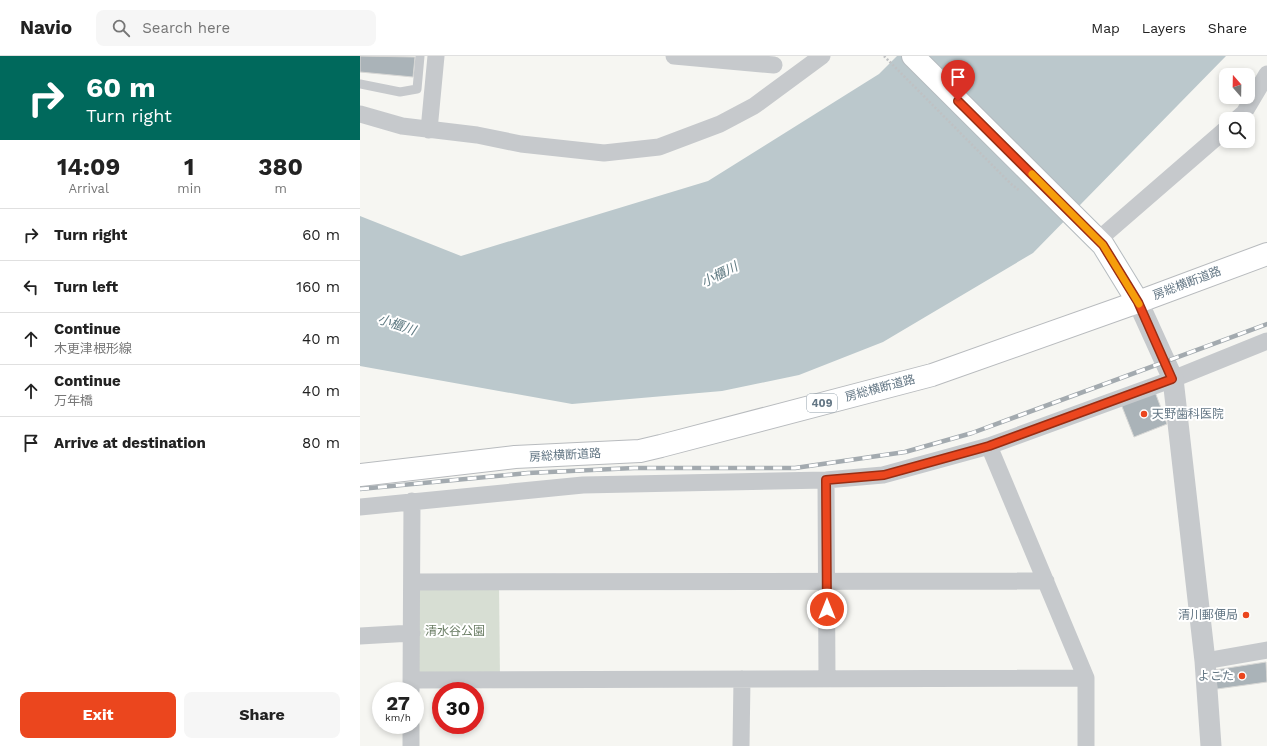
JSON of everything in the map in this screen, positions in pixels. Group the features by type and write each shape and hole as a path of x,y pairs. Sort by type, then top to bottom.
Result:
{"main road":[{"path":"913,56 1103,245 1138,302"},
{"name":"房総横断道路","path":"360,475 515,457 640,451 932,375 1138,302 1267,254"}],"street":[{"path":"428,130 436,56"},
{"path":"674,56 773,61 783,85"},
{"path":"360,114 402,126 477,135 520,144 604,153 659,147 720,124 754,106 822,56"},
{"path":"1245,112 1267,74"},
{"path":"1098,240 1219,135"},
{"path":"1138,302 1172,379 1205,661 1211,746"},
{"path":"360,507 583,485 826,480 884,475 989,446 1172,379 1267,342"},
{"path":"989,446 1086,678 1086,746"},
{"path":"826,480 827,679"},
{"path":"411,682 412,501"},
{"path":"412,582 1046,581"},
{"path":"360,636 412,633"},
{"path":"1205,661 1267,650"},
{"path":"424,686 742,679 1086,678"},
{"path":"741,746 742,679"},
{"path":"411,734 411,746"}],"lane":[{"path":"360,84 400,92 417,89 420,56"}],"green space":[{"name":"清水谷公園","path":"412,582 499,582 500,680 411,680"}],"water":[{"name":"小櫃川","path":"897,56 1226,56 1033,253 883,342 799,375 722,391 572,404 360,366 360,216 461,256 708,181 879,74"}],"building":[{"path":"360,56 415,57 413,77 360,72"},
{"name":"天野歯科医院","path":"1155,392 1167,424 1134,437 1121,404"},
{"name":"よこた","path":"1266,662 1267,682 1217,689 1215,670"}],"railway":[{"path":"360,489 528,473 634,468 795,468 905,452 972,433 1267,324"}],"slow traffic":[{"path":"1032,174 1103,245 1139,304"}],"place":[{"name":"天野歯科医院","path":"1144,414"},
{"name":"清川郵便局","path":"1246,615"},
{"name":"よこた","path":"1242,676"}],"route":[{"path":"827,609 826,480 884,475 989,446 1172,379 1166,362 1138,302 1103,245 958,101"}]}
